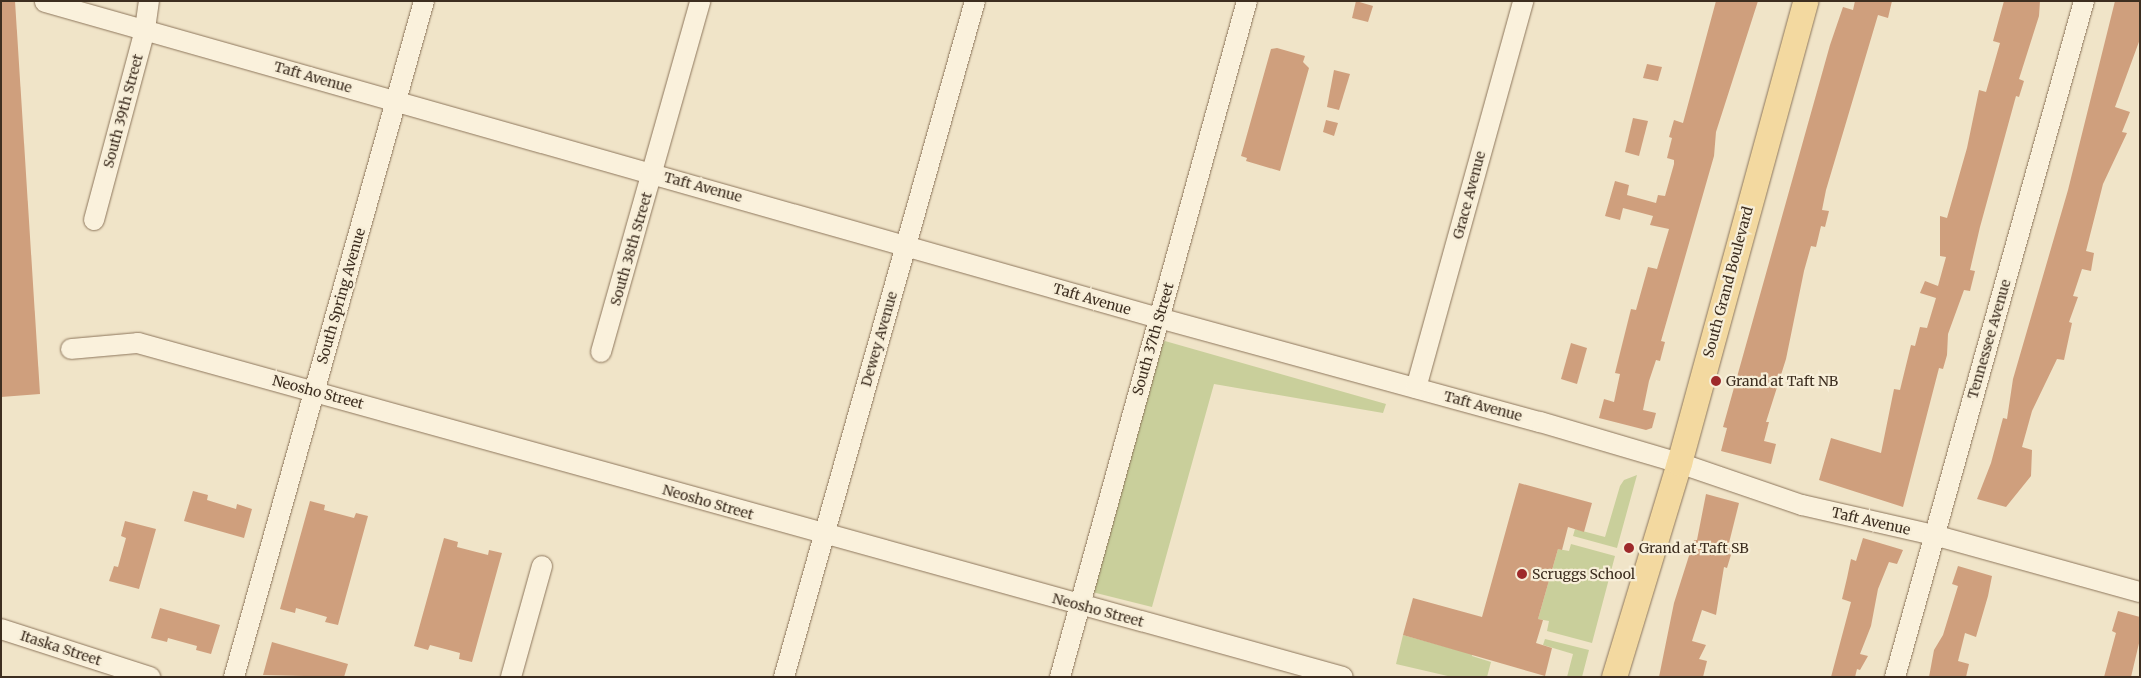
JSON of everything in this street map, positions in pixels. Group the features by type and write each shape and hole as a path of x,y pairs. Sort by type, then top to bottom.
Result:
{"main road":[{"name":"South Grand Boulevard","path":"1614,677 1679,463 1805,1"}],"street":[{"name":"South 39th Street","path":"94,220 145,29 149,1"},
{"name":"South Spring Avenue","path":"234,677 424,1"},
{"name":"South 38th Street","path":"601,352 653,174 700,1"},
{"name":"Dewey Avenue","path":"784,677 975,1"},
{"name":"South 37th Street","path":"1060,677 1247,1"},
{"name":"Grace Avenue","path":"1416,388 1523,1"},
{"name":"Tennessee Avenue","path":"1895,677 2084,1"},
{"name":"Taft Avenue","path":"45,2 396,100 905,247 1416,388 1679,463 1802,505 1934,535 2140,592"},
{"name":"Neosho Street","path":"71,349 138,343 314,390 824,534 1343,677"},
{"path":"511,677 542,566"},
{"name":"Itaska Street","path":"1,629 150,677"}],"green space":[{"path":"1165,341 1386,404 1383,413 1214,384 1152,607 1092,592 1159,348"},
{"path":"1637,475 1617,548 1573,536 1575,529 1605,537 1620,486 1624,480"},
{"path":"1571,544 1615,556 1592,643 1547,631 1549,621 1538,619 1558,549 1569,551"},
{"path":"1403,635 1461,651 1473,650 1472,656 1491,662 1487,677 1452,677 1396,664"},
{"path":"1545,639 1589,650 1582,677 1567,677 1573,654 1543,645"}],"building":[{"path":"1,1 15,1 40,394 1,397"},
{"path":"1356,1 1373,6 1368,22 1352,18"},
{"path":"1716,1 1758,1 1716,132 1714,156 1661,341 1665,342 1660,361 1656,360 1649,381 1643,410 1656,413 1652,428 1646,430 1599,418 1604,399 1614,402 1620,374 1615,373 1631,309 1636,310 1648,267 1657,269 1669,229 1650,225 1653,216 1623,208 1620,220 1605,216 1615,181 1629,185 1627,195 1656,203 1658,195 1665,196 1674,164 1674,160 1667,158 1672,138 1669,137 1674,120 1683,123"},
{"path":"1855,1 1892,1 1888,18 1878,15 1826,190 1822,210 1829,211 1825,227 1821,226 1816,247 1811,246 1804,271 1786,359 1766,422 1769,422 1764,441 1776,444 1771,464 1721,451 1727,428 1723,427 1830,45 1843,7 1853,10"},
{"path":"2004,1 2040,1 2039,16 2019,79 2024,81 2019,97 2016,96 1980,227 1970,270 1975,271 1970,291 1964,290 1948,334 1947,355 1943,369 1939,368 1903,507 1819,480 1831,438 1881,453 1894,389 1900,390 1911,345 1915,346 1920,327 1927,328 1936,298 1920,293 1925,281 1938,286 1946,257 1940,256 1940,216 1947,218 1967,148 1979,90 1986,92 2000,43 1993,41"},
{"path":"2115,1 2140,1 2140,39 2115,107 2130,112 2122,132 2127,133 2103,184 2086,251 2094,253 2091,271 2082,269 2073,296 2078,297 2069,322 2072,323 2064,360 2057,359 2032,411 2022,447 2032,450 2031,476 2006,507 1977,499 1991,463 2003,418 2007,419 2013,379 2068,190"},
{"path":"1277,48 1305,56 1303,62 1309,68 1280,171 1246,161 1247,158 1241,156 1271,49"},
{"path":"1647,64 1662,67 1658,81 1643,78"},
{"path":"1334,70 1350,74 1339,110 1327,107"},
{"path":"1633,118 1648,121 1639,156 1625,152"},
{"path":"1326,120 1338,123 1334,136 1323,132"},
{"path":"1571,343 1587,348 1577,384 1561,379"},
{"name":"Scruggs School","path":"1519,483 1592,503 1584,532 1568,527 1562,550 1558,549 1538,619 1543,620 1536,643 1552,648 1545,676 1403,635 1413,598 1482,617"},
{"path":"193,491 208,495 207,500 236,509 237,504 252,509 244,538 184,521"},
{"path":"1706,494 1739,503 1728,547 1733,548 1727,568 1724,567 1716,615 1702,610 1692,641 1706,645 1699,659 1707,661 1703,677 1659,677 1674,603 1694,540 1697,540"},
{"path":"310,501 325,505 324,510 354,518 356,513 368,516 338,625 325,622 327,617 296,608 295,613 280,609"},
{"path":"125,521 156,529 139,589 109,581 114,566 118,567 126,538 121,536"},
{"path":"444,538 458,542 457,547 488,555 489,550 502,553 472,662 459,659 460,653 430,645 428,650 414,646"},
{"path":"1863,538 1903,550 1897,564 1889,562 1878,589 1871,626 1860,654 1868,656 1860,670 1857,669 1855,677 1831,677 1851,602 1842,599 1851,559 1856,561"},
{"path":"1958,566 1992,576 1988,596 1976,637 1965,633 1958,661 1969,664 1966,677 1929,677 1934,650 1943,635 1958,586 1952,584"},
{"path":"160,608 220,625 211,654 196,650 197,646 168,638 167,642 151,638"},
{"path":"2118,611 2140,617 2140,639 2131,677 2104,677 2116,633 2112,631"},
{"path":"272,642 348,664 344,677 263,675"}],"place":[{"name":"Grand at Taft NB","path":"1716,381"},
{"name":"Grand at Taft SB","path":"1629,548"},
{"name":"Scruggs School","path":"1522,574"}]}
